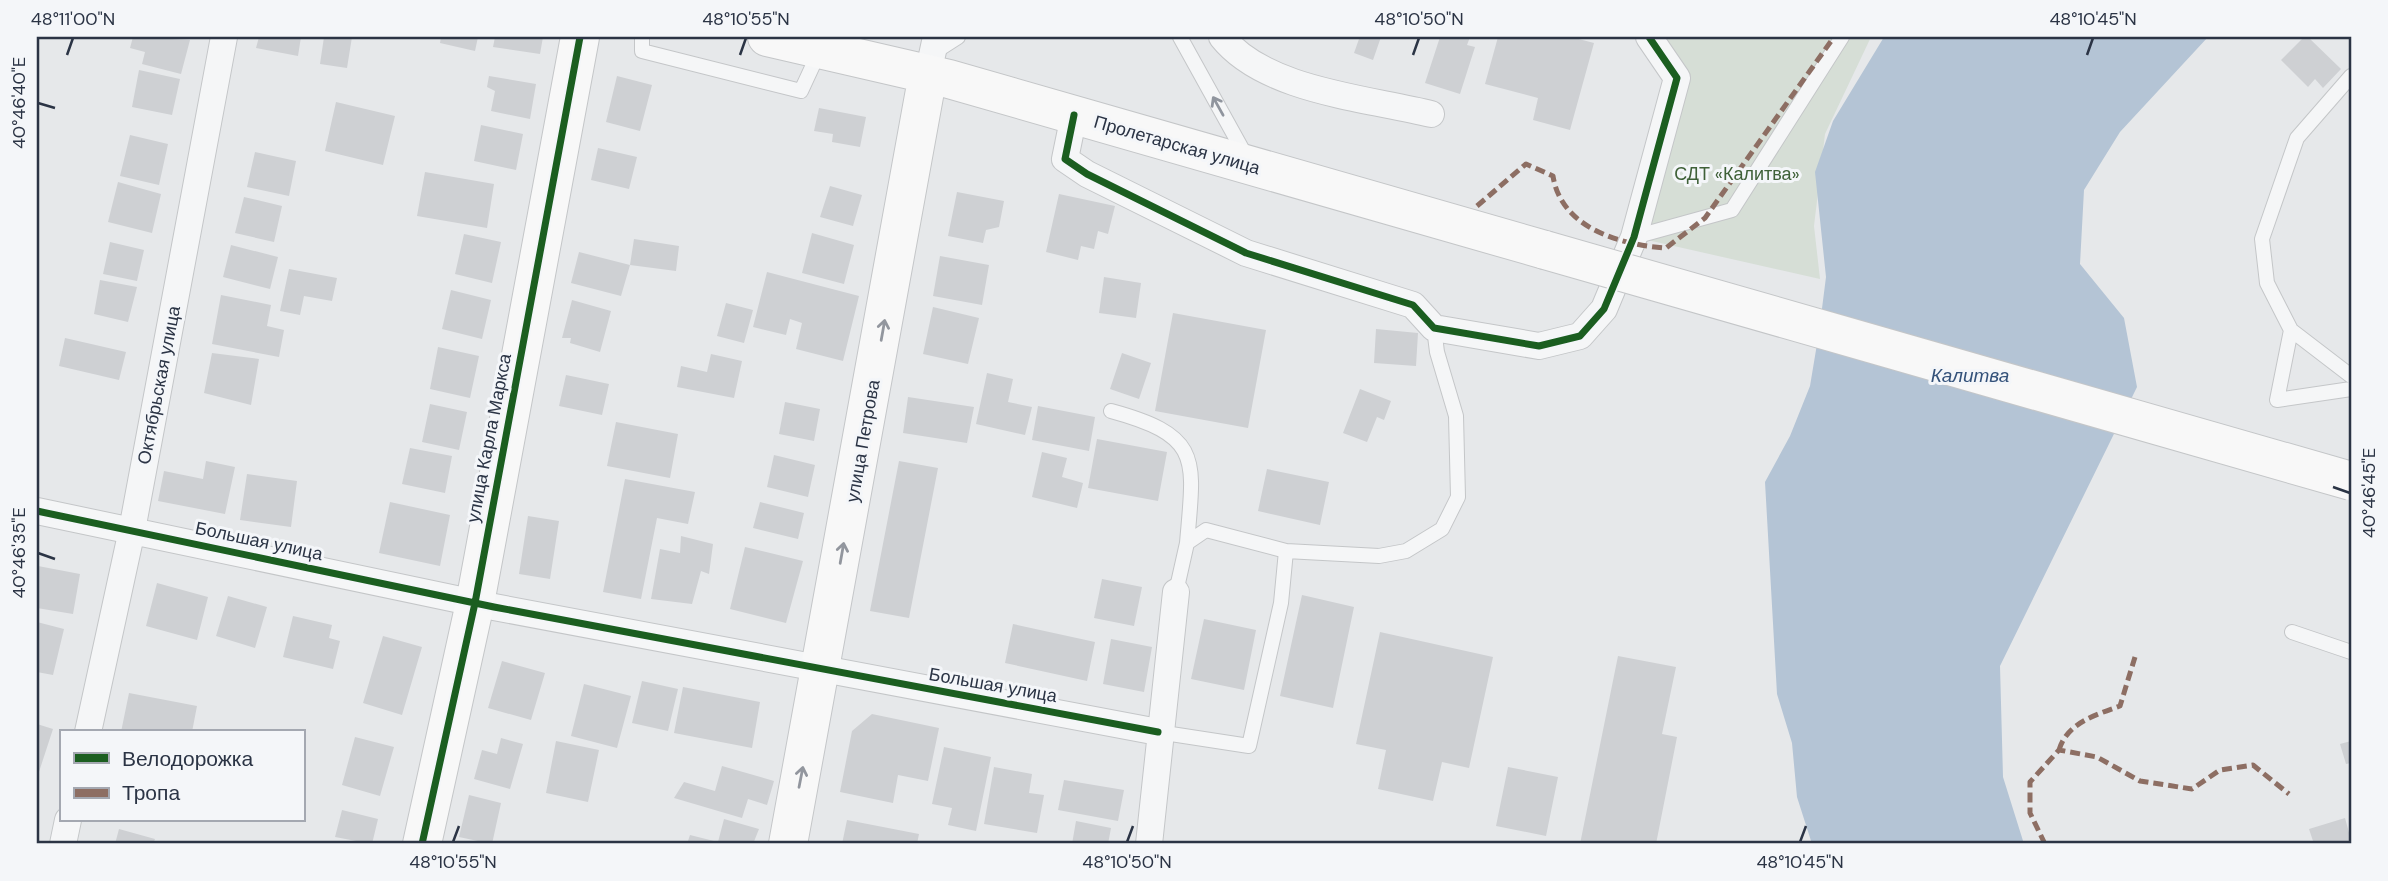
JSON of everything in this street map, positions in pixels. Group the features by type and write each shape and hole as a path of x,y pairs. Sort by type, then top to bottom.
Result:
{"main road":[{"name":"улица Карла Маркса","path":"422,844 475,603 580,37"},
{"name":"Пролетарская улица","path":"767,37 821,49 932,55 1073,115 2351,481"},
{"name":"улица Петрова","path":"788,844 932,55"}],"street":[{"name":"Октябрьская улица","path":"88,730 132,530 224,37"},
{"path":"1222,37 1234,51 1296,84 1432,114"},
{"path":"1073,115 1065,159 1087,174 1245,253 1413,305 1434,328 1539,346 1580,336 1604,309 1634,237 1677,78 1649,37"},
{"name":"Большая улица","path":"37,511 475,603 1158,732"},
{"path":"1149,844 1158,732 1176,592"},
{"path":"63,844 68,822"}],"lane":[{"path":"642,37 642,51 801,91 821,49"},
{"path":"932,55 958,37"},
{"path":"1180,37 1251,166"},
{"path":"1634,237 1732,210 1842,37"},
{"path":"2351,76 2297,138 2262,239 2267,283 2291,330 2351,376"},
{"path":"1187,543 1206,530 1286,551 1379,556 1406,551 1442,529 1458,497 1456,416 1437,352 1434,328"},
{"path":"2291,330 2277,400 2351,389"},
{"path":"1111,411 1165,430 1186,453 1193,469 1187,543 1176,592"},
{"path":"1158,732 1249,746 1281,603 1286,551"},
{"path":"2292,632 2351,652"}],"green space":[{"name":"СДТ «Калитва»","path":"1649,37 1871,37 1825,134 1814,226 1820,279 1634,237 1677,78"}],"water":[{"name":"Калитва","path":"1884,37 2208,37 2120,132 2084,190 2080,264 2124,318 2137,387 2000,666 2003,777 2024,844 1812,844 1797,797 1792,743 1777,694 1765,482 1790,436 1810,386 1819,332 1826,277 1815,172 1833,121"}],"building":[{"path":"133,37 190,40 181,74 142,64 145,52 130,48"},
{"path":"259,37 301,37 298,56 256,48"},
{"path":"324,37 352,37 347,68 320,64"},
{"path":"441,37 478,37 475,51 440,43"},
{"path":"495,37 543,37 540,54 493,47"},
{"path":"1353,37 1381,37 1373,60 1354,53 1359,39"},
{"path":"1440,37 1470,37 1467,45 1475,47 1460,94 1425,83"},
{"path":"1498,37 1571,37 1594,43 1570,130 1533,120 1538,98 1485,84"},
{"path":"2304,37 2308,37 2341,69 2323,88 2315,79 2308,87 2281,60"},
{"path":"139,70 180,79 172,115 132,107"},
{"path":"489,76 536,84 530,119 491,111 495,91 487,87"},
{"path":"617,76 652,85 640,131 606,122"},
{"path":"336,102 395,116 383,165 325,151"},
{"path":"819,108 866,117 860,147 832,142 833,134 814,131"},
{"path":"481,125 523,134 516,170 474,161"},
{"path":"130,135 168,144 159,185 120,176"},
{"path":"598,148 637,157 629,189 591,180"},
{"path":"255,152 296,161 289,196 247,187"},
{"path":"425,172 494,184 487,228 417,216"},
{"path":"118,182 161,194 152,233 108,222"},
{"path":"830,186 862,195 853,226 820,217"},
{"path":"957,192 1004,201 999,227 986,230 983,243 948,236"},
{"path":"1059,194 1115,206 1108,234 1098,231 1094,249 1081,246 1078,260 1046,252"},
{"path":"244,197 282,206 274,242 235,233"},
{"path":"812,233 854,245 844,284 802,273"},
{"path":"464,234 501,242 492,283 455,274"},
{"path":"634,239 679,246 676,271 630,265"},
{"path":"110,242 144,250 137,281 103,274"},
{"path":"231,245 278,257 270,289 223,277"},
{"path":"579,252 630,265 621,296 571,283"},
{"path":"940,256 989,265 982,305 933,296"},
{"path":"289,269 337,278 332,301 304,296 300,315 280,311"},
{"path":"767,272 859,296 843,361 796,349 802,323 790,319 786,335 753,327"},
{"path":"1104,277 1141,283 1136,318 1099,313"},
{"path":"100,280 137,287 128,322 94,314"},
{"path":"451,290 491,300 482,339 442,329"},
{"path":"221,295 271,305 267,326 284,330 279,357 212,344"},
{"path":"572,300 611,311 600,352 570,343 571,338 562,338"},
{"path":"726,303 753,310 744,343 717,336"},
{"path":"933,307 979,318 968,364 923,354"},
{"path":"1173,313 1266,330 1248,428 1155,411"},
{"path":"1376,329 1418,333 1416,366 1374,363"},
{"path":"65,338 126,352 119,380 59,366"},
{"path":"438,347 479,356 470,398 430,389"},
{"path":"212,353 259,359 251,405 204,393"},
{"path":"1122,353 1151,363 1139,399 1110,389"},
{"path":"711,354 742,361 734,398 677,387 681,366 707,372"},
{"path":"987,373 1013,379 1008,402 1032,407 1025,435 976,424"},
{"path":"566,375 609,384 602,415 559,406"},
{"path":"1360,389 1391,401 1384,420 1377,417 1367,442 1343,433"},
{"path":"908,397 974,407 967,443 903,433"},
{"path":"785,402 820,409 814,441 779,434"},
{"path":"430,404 467,412 459,450 422,442"},
{"path":"1038,406 1095,417 1089,451 1032,440"},
{"path":"616,422 678,434 670,478 607,466"},
{"path":"1097,439 1167,452 1158,501 1088,488"},
{"path":"410,448 452,456 445,493 402,484"},
{"path":"1042,452 1067,458 1062,477 1083,483 1077,508 1032,497"},
{"path":"774,455 815,465 808,497 767,487"},
{"path":"206,461 235,467 225,514 158,501 164,471 203,479"},
{"path":"899,461 938,468 909,618 870,611"},
{"path":"1267,469 1329,482 1320,525 1258,511"},
{"path":"247,474 297,481 291,527 240,520"},
{"path":"625,479 695,492 688,524 657,518 641,599 603,592"},
{"path":"390,502 450,515 440,566 379,553"},
{"path":"760,502 804,513 798,539 753,528"},
{"path":"528,516 559,521 550,579 519,574"},
{"path":"681,536 713,544 709,574 701,571 692,604 651,599 660,549 680,553"},
{"path":"745,547 803,561 786,623 730,609"},
{"path":"38,566 80,574 73,614 37,608"},
{"path":"1102,579 1142,587 1134,626 1094,618"},
{"path":"157,583 208,597 197,640 146,626"},
{"path":"1302,595 1354,607 1333,708 1280,696"},
{"path":"228,596 267,607 255,648 216,636"},
{"path":"293,616 332,625 329,638 340,641 333,669 283,657"},
{"path":"1204,619 1256,630 1244,690 1191,679"},
{"path":"37,622 64,629 53,675 37,672"},
{"path":"1013,624 1095,642 1087,681 1005,663"},
{"path":"1380,632 1493,657 1469,768 1442,762 1433,801 1378,789 1386,750 1356,744"},
{"path":"383,636 422,647 402,715 363,703"},
{"path":"1111,639 1152,647 1144,692 1103,684"},
{"path":"1618,656 1676,667 1662,734 1677,737 1656,844 1580,844"},
{"path":"502,661 545,673 531,720 488,708"},
{"path":"642,681 678,689 668,731 632,723"},
{"path":"584,684 631,696 617,748 571,736"},
{"path":"683,687 760,702 752,748 674,733"},
{"path":"129,693 197,706 192,730 121,730"},
{"path":"872,714 939,728 928,781 898,775 893,803 840,792 852,731"},
{"path":"37,724 53,729 37,778"},
{"path":"355,737 394,747 380,796 342,785"},
{"path":"501,738 523,744 510,789 474,779 482,750 497,754"},
{"path":"556,741 599,750 588,802 546,793"},
{"path":"2351,741 2351,763 2346,764 2340,744"},
{"path":"944,747 991,757 976,831 948,825 952,808 932,804"},
{"path":"722,766 774,781 767,805 748,799 742,818 674,798 684,782 715,791"},
{"path":"994,767 1032,774 1029,793 1044,795 1037,833 984,824"},
{"path":"1508,767 1558,777 1546,836 1496,826"},
{"path":"1064,780 1124,790 1118,821 1058,810"},
{"path":"469,795 501,803 492,844 459,837"},
{"path":"342,810 378,819 372,844 335,837"},
{"path":"2345,818 2351,840 2338,844 2314,844 2309,829"},
{"path":"724,819 759,829 753,844 687,844 690,835 718,842"},
{"path":"847,820 919,834 917,844 842,844"},
{"path":"1076,821 1111,828 1108,844 1072,844"},
{"path":"119,829 155,839 153,844 115,844"}],"marked path":[{"path":"1477,206 1526,164 1553,176 1558,194 1580,221 1612,238 1666,248 1705,218 1834,37"},
{"path":"2059,750 2068,733 2083,721 2120,706 2135,657"},
{"path":"2045,844 2030,813 2030,782 2059,750 2097,757 2140,781 2192,789 2220,770 2253,765 2289,794"}],"cycle path":[{"path":"422,844 475,603 580,37"},
{"path":"1074,115 1065,159 1087,174 1246,253 1413,305 1434,328 1539,346 1580,336 1604,309 1634,237 1677,78 1649,37"},
{"path":"37,511 494,607 1158,732"}]}
